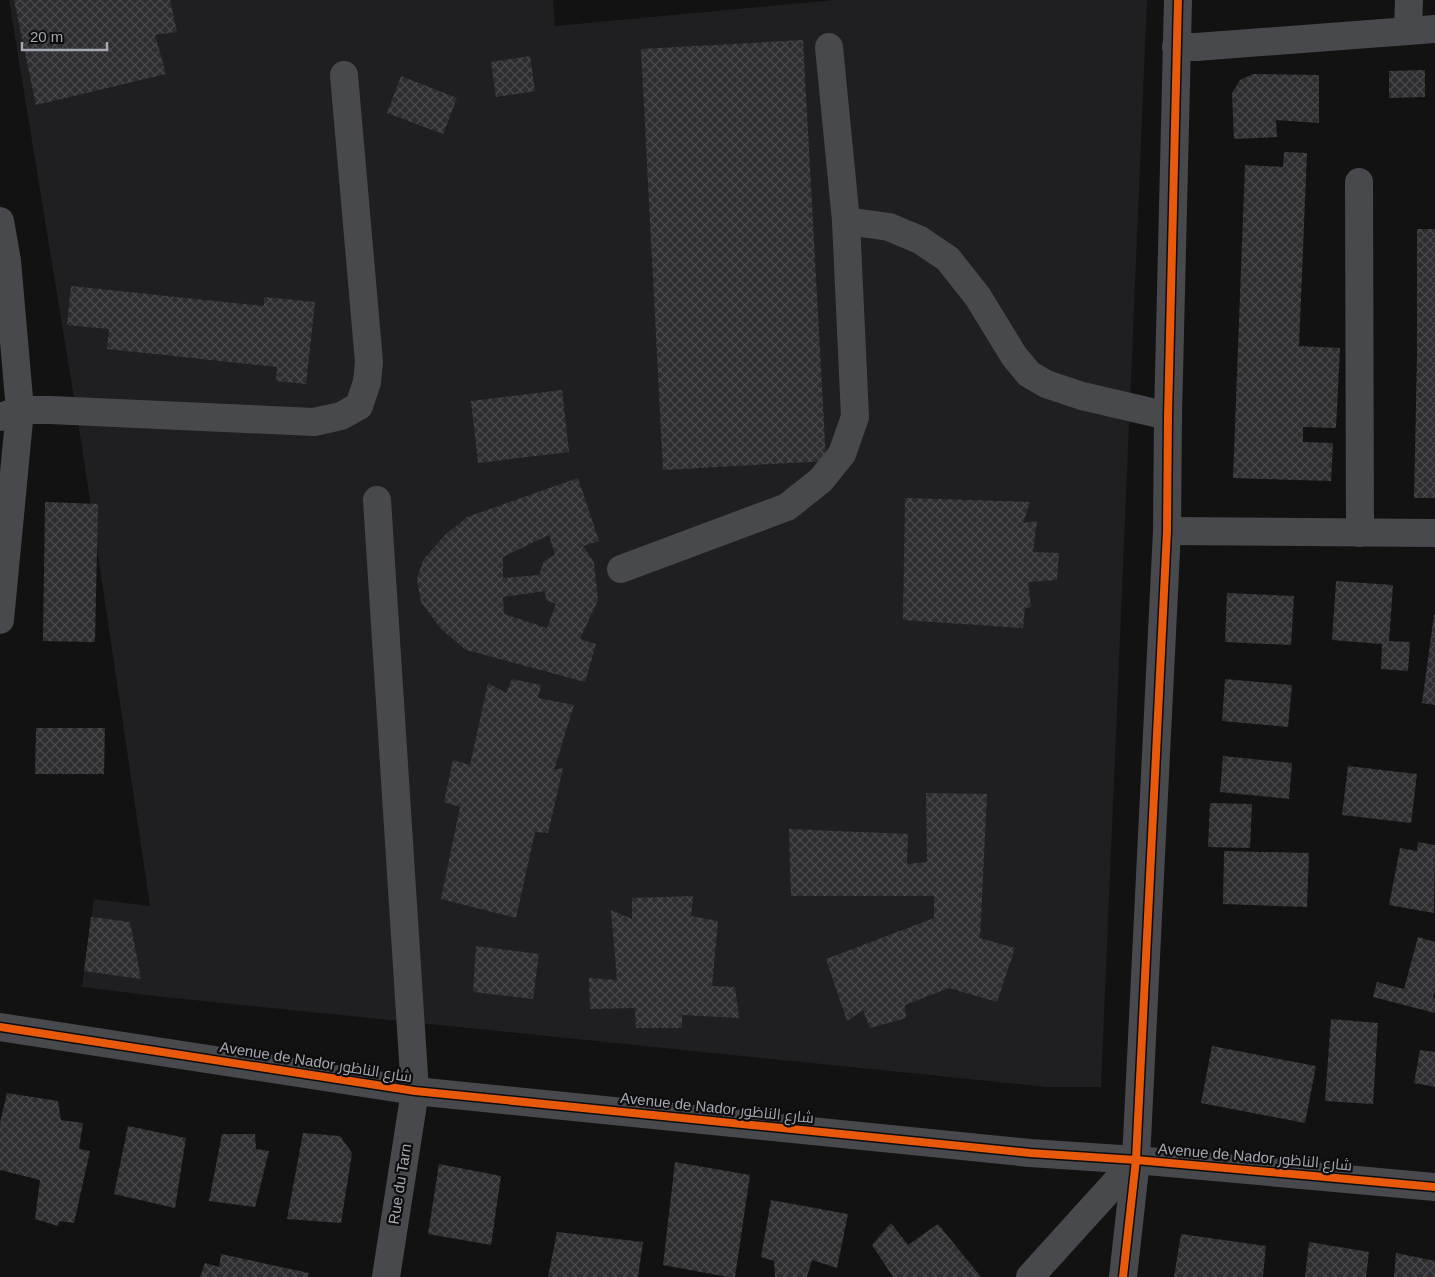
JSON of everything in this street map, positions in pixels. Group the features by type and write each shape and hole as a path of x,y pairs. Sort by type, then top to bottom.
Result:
{"street":[{"path":"1123,1277 1136,1160 1166,531 1178,0"},
{"path":"1408,30 1409,0"},
{"path":"1176,46 1435,29"},
{"path":"621,569 787,507 820,480 842,454 855,417 846,220 829,47"},
{"path":"7,407 314,422 341,416 359,406 368,382 368,362 344,75"},
{"path":"1359,182 1360,533"},
{"path":"846,220 889,227 920,240 948,259 978,297 1014,356 1029,374 1046,384 1082,396 1168,416"},
{"path":"0,221 7,261 7,407 0,620"},
{"name":"Rue du Tarn","path":"377,500 415,1091 386,1277"},
{"path":"1166,531 1435,534"},
{"name":"Avenue de Nador شارع الناظور","path":"0,1027 415,1091 1030,1153 1136,1160 1435,1187"},
{"path":"1030,1277 1136,1160"}],"shaded area":[{"path":"9,0 553,0 555,26 835,0 1147,0 1101,1087 1047,1087 82,987 94,899 150,906 82,447"}],"building":[{"path":"14,0 170,0 177,32 155,35 166,74 36,105"},
{"path":"803,40 826,461 663,470 641,49"},
{"path":"530,56 535,91 496,97 491,62"},
{"path":"1425,70 1425,97 1389,98 1389,71"},
{"path":"1253,74 1319,75 1319,123 1276,120 1277,137 1234,139 1232,93 1240,80"},
{"path":"401,76 457,98 443,134 387,113"},
{"path":"1284,152 1307,153 1299,346 1340,348 1336,428 1303,427 1303,442 1333,443 1331,481 1233,478 1245,165 1283,167"},
{"path":"1417,229 1435,229 1435,498 1414,498"},
{"path":"71,286 264,306 264,297 315,302 306,384 276,381 277,367 107,349 109,329 67,325"},
{"path":"562,390 569,452 478,463 471,401"},
{"path":"578,478 599,541 583,546 594,562 598,600 580,639 596,644 585,682 466,650 441,629 421,602 417,579 423,560 445,535 467,517","holes":["549,535 555,555 544,561 539,575 503,578 503,557","545,591 546,600 556,604 547,628 504,614 503,597"]},
{"path":"905,498 1030,502 1023,523 1037,521 1033,552 1059,553 1057,580 1028,582 1031,607 1025,608 1023,628 903,620"},
{"path":"45,502 98,504 95,642 43,641"},
{"path":"1336,581 1393,585 1389,641 1410,642 1408,671 1381,669 1382,644 1332,640"},
{"path":"1227,593 1294,596 1291,645 1225,642"},
{"path":"1435,615 1435,705 1422,703"},
{"path":"512,679 541,685 538,698 574,705 554,770 563,768 548,833 535,832 516,918 441,899 460,807 444,802 453,760 470,765 488,683 506,693"},
{"path":"1225,679 1292,685 1288,727 1222,721"},
{"path":"36,728 105,728 104,774 35,774"},
{"path":"1223,756 1292,763 1289,799 1220,792"},
{"path":"1348,766 1417,774 1411,823 1342,815"},
{"path":"926,793 987,794 980,938 1015,948 997,1002 949,988 905,1005 906,1018 870,1028 863,1010 847,1021 826,959 934,918 934,896 791,896 789,829 908,834 907,864 927,862"},
{"path":"1210,803 1252,804 1250,848 1208,847"},
{"path":"1418,842 1435,845 1434,913 1389,905 1400,848 1417,851"},
{"path":"1224,851 1309,853 1307,907 1223,904"},
{"path":"693,896 691,916 718,921 712,986 735,987 739,1018 682,1015 682,1028 636,1028 635,1008 590,1009 589,978 617,980 611,910 632,919 632,898"},
{"path":"91,917 130,922 141,979 84,971"},
{"path":"1418,937 1435,942 1435,991 1433,998 1435,998 1435,1013 1373,997 1377,982 1404,989"},
{"path":"476,946 539,954 533,999 473,992"},
{"path":"1331,1019 1378,1023 1373,1104 1325,1101"},
{"path":"1212,1046 1316,1066 1305,1123 1201,1103"},
{"path":"1420,1050 1435,1052 1435,1087 1414,1083"},
{"path":"7,1093 58,1101 61,1120 83,1123 79,1149 90,1151 74,1223 59,1221 58,1226 35,1219 40,1180 0,1170 0,1123"},
{"path":"128,1126 186,1138 175,1208 114,1194"},
{"path":"303,1133 340,1136 352,1153 341,1223 287,1219"},
{"path":"222,1134 255,1134 256,1149 269,1151 255,1207 209,1201"},
{"path":"675,1162 750,1175 735,1277 663,1265"},
{"path":"439,1164 501,1176 491,1245 428,1234"},
{"path":"771,1200 848,1214 837,1268 812,1260 807,1277 775,1277 774,1261 761,1257"},
{"path":"891,1223 908,1245 938,1224 981,1277 893,1277 872,1245"},
{"path":"557,1232 643,1242 638,1277 548,1277"},
{"path":"1181,1234 1266,1246 1263,1277 1174,1277"},
{"path":"1309,1242 1369,1252 1366,1277 1305,1277"},
{"path":"1396,1253 1435,1261 1435,1277 1394,1277"},
{"path":"221,1254 309,1273 308,1277 200,1277 205,1263 219,1267"}],"cycle path":[{"path":"1123,1277 1136,1160 1167,531 1178,0"},
{"path":"0,1027 415,1091 1030,1153 1136,1160 1435,1187"}]}
